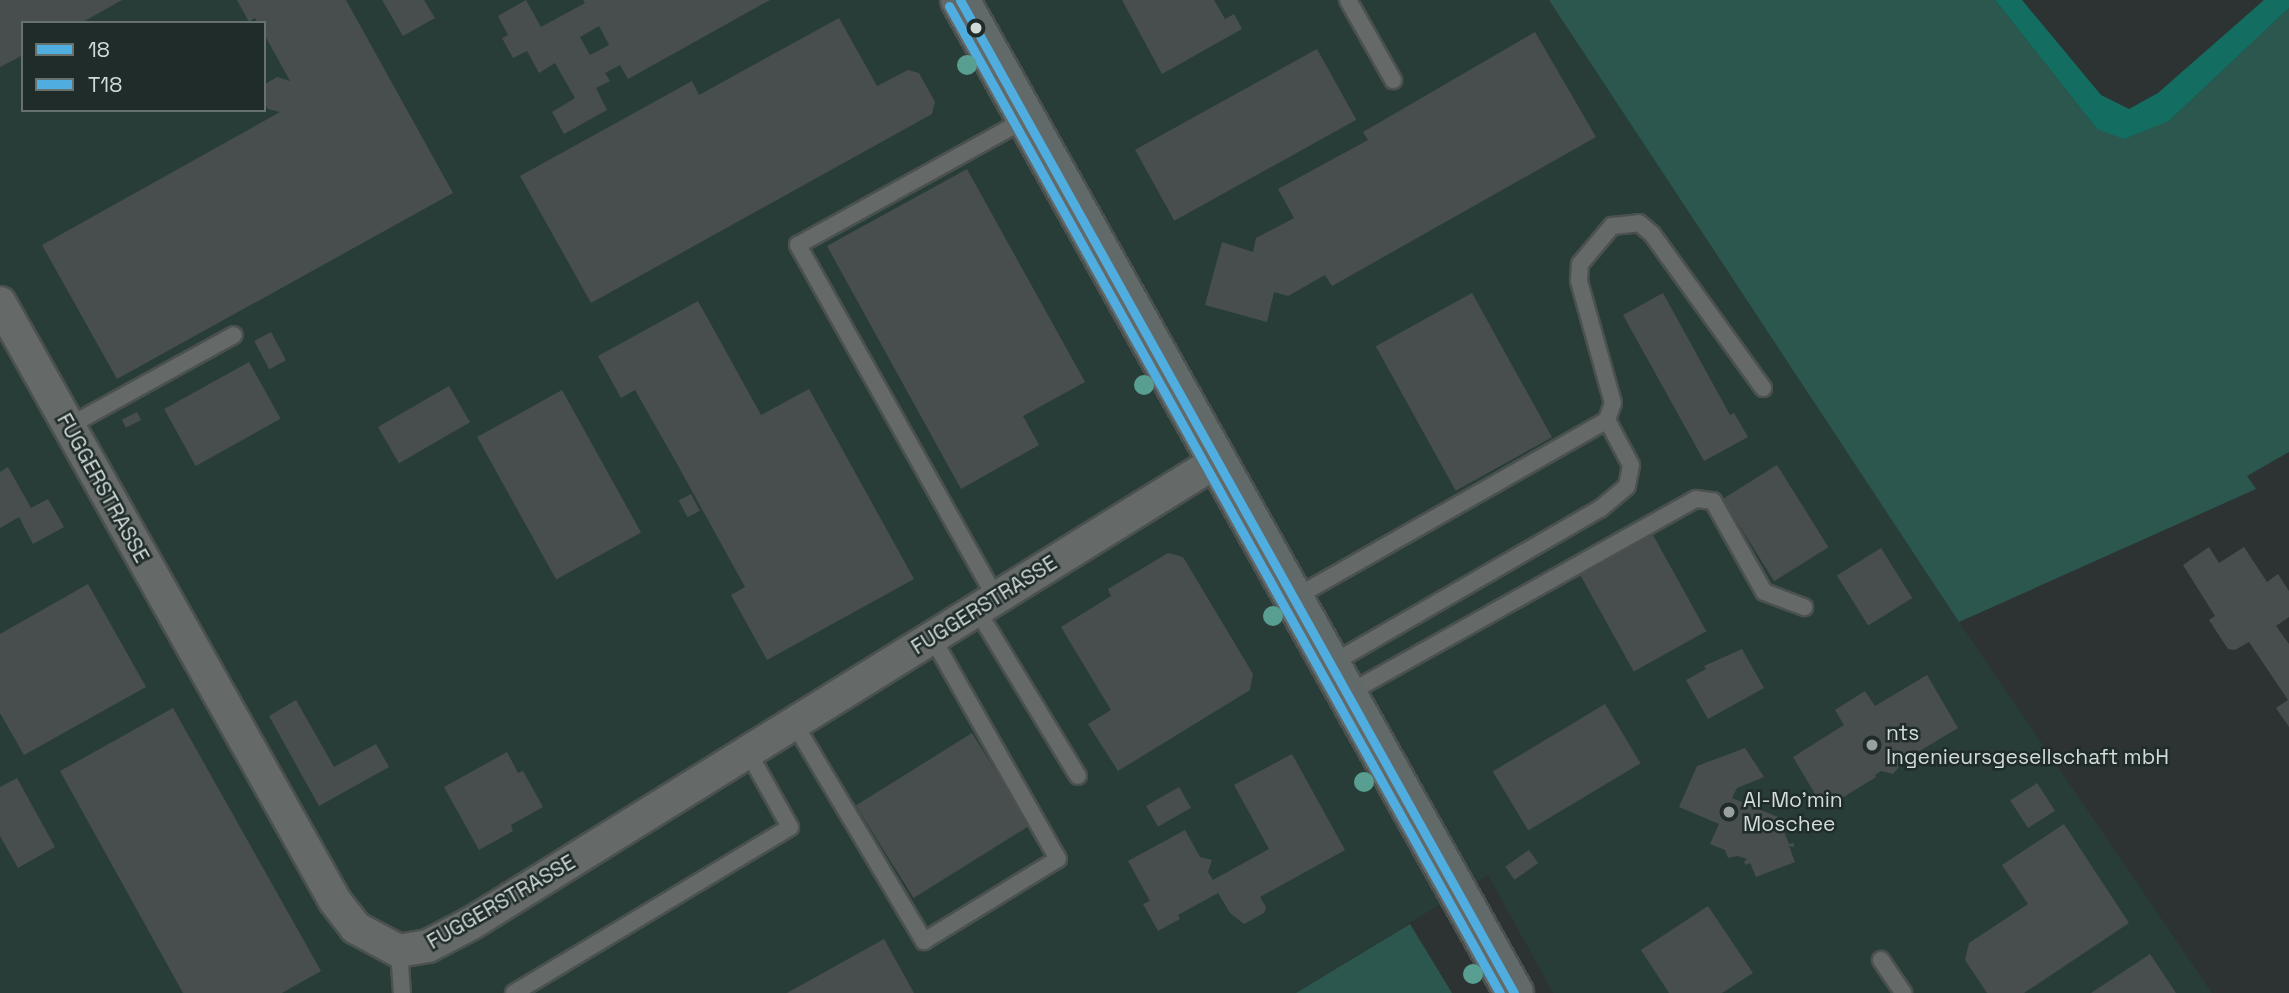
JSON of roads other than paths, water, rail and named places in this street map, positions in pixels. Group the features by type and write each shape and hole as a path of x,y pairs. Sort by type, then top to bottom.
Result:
{"main road":[{"path":"960,0 1514,993"}],"street":[{"name":"FUGGERSTRASSE","path":"0,303 335,901 356,928 399,951 428,946 472,923 1217,461"}],"lane":[{"path":"1348,0 1393,80"},
{"path":"1026,119 798,245 1078,776"},
{"path":"1294,597 1607,420 1613,403 1579,281 1580,264 1612,226 1626,222 1639,223 1653,234 1763,388"},
{"path":"69,426 234,335"},
{"path":"1339,680 1600,509 1628,486 1631,465 1607,420"},
{"path":"1339,680 1696,499 1713,501 1765,592 1804,607"},
{"path":"794,723 924,941 1058,859 932,638"},
{"path":"514,993 790,827 748,752"},
{"path":"399,951 401,993"},
{"path":"1881,960 1903,993"}],"place":[{"name":"nts Ingenieursgesellschaft mbH","path":"1872,745"},
{"name":"Al-Mo'min Moschee","path":"1729,812"}]}
